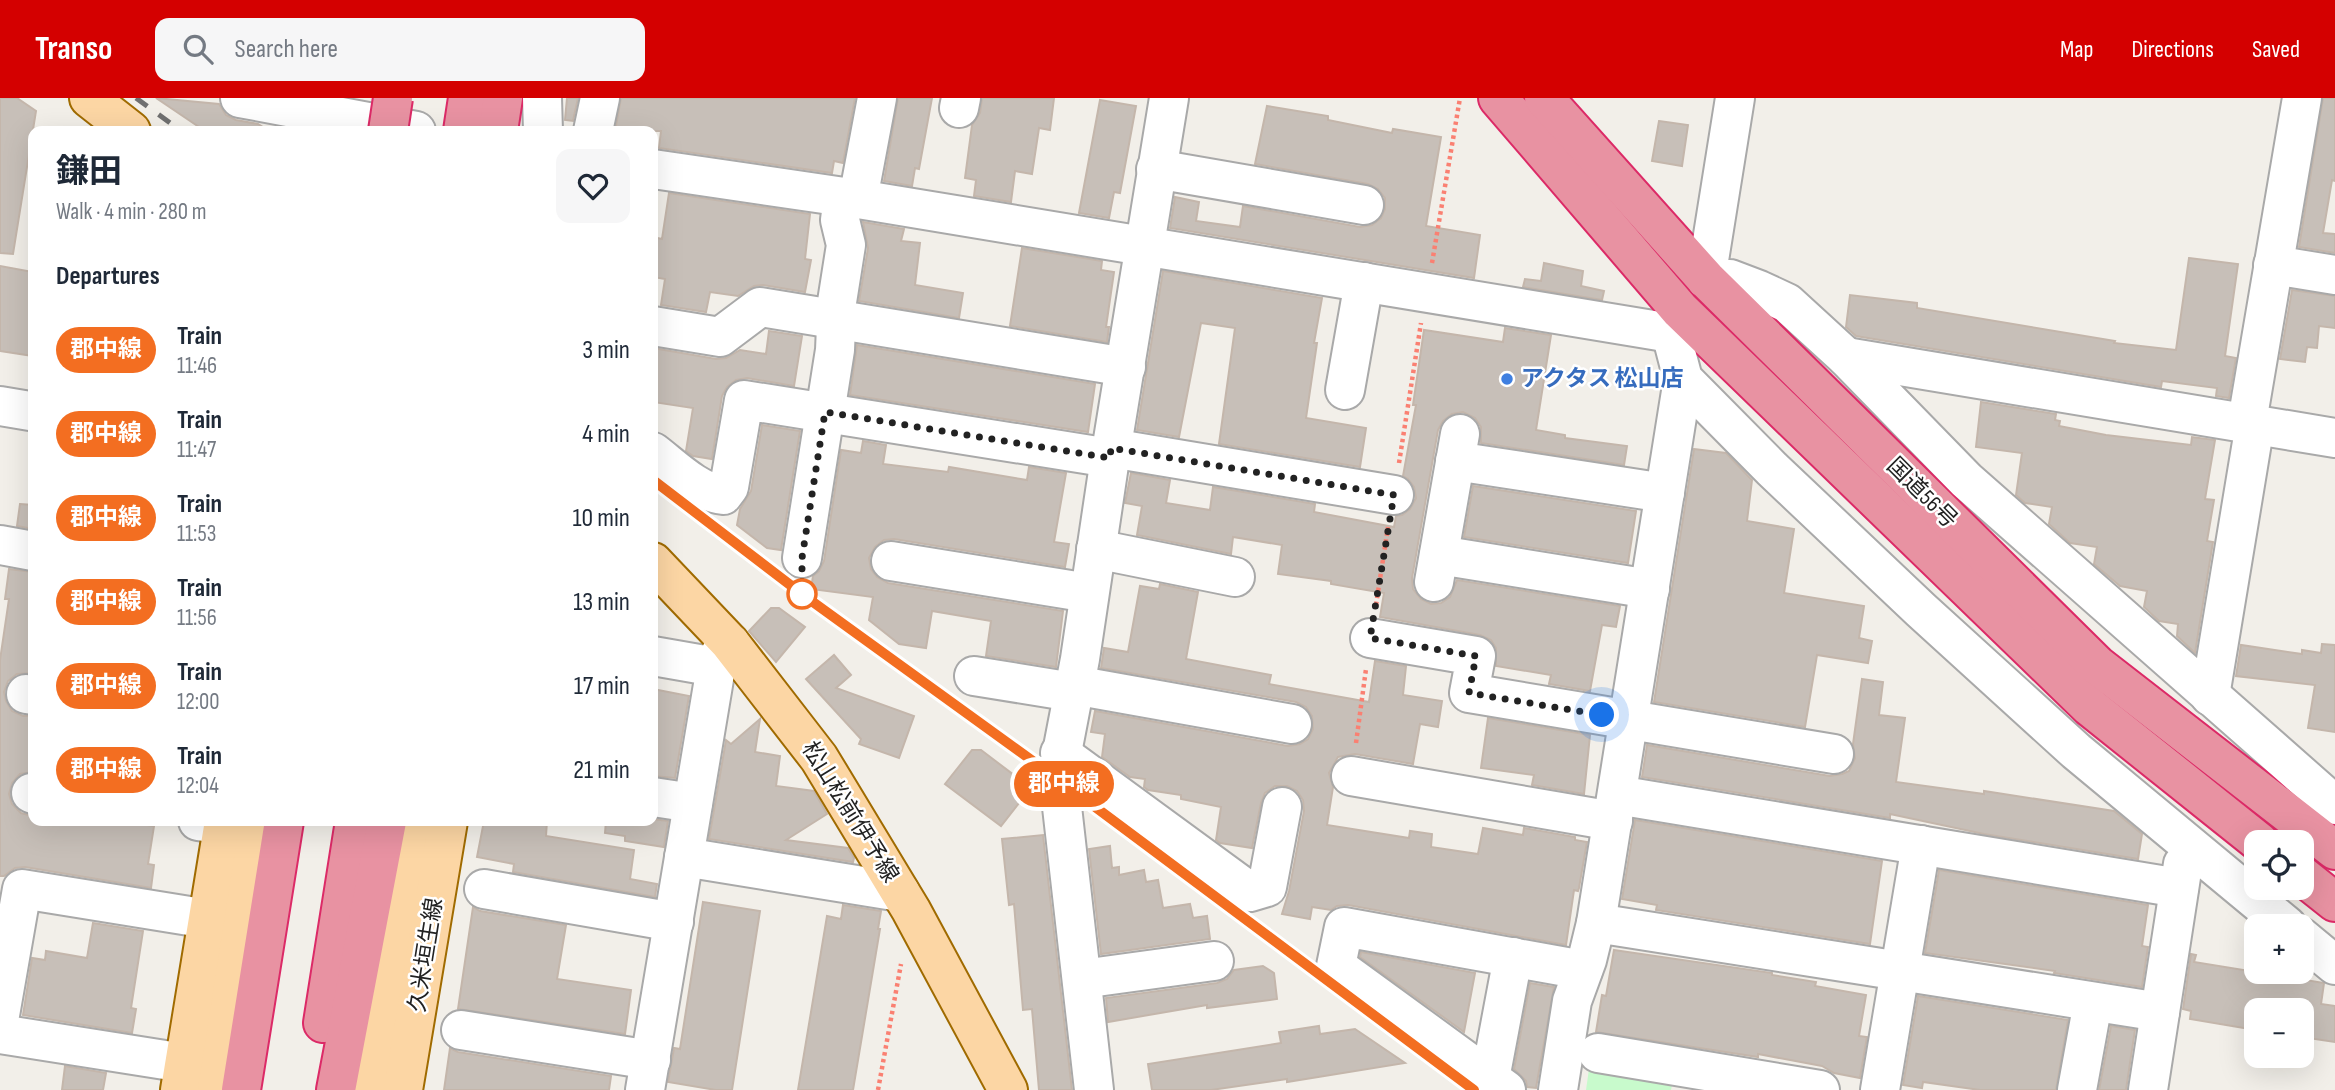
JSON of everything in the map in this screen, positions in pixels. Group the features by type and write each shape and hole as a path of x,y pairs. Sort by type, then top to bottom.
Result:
{"highway":[{"path":"369,121 393,98"},
{"path":"464,126 468,98"},
{"path":"499,126 503,98"},
{"path":"510,126 511,98"},
{"name":"国道56号","path":"1498,98 1675,321 2090,707 2244,830"},
{"name":"国道56号","path":"1544,98 1706,279 2097,665 2335,850"},
{"path":"241,1090 283,826"},
{"path":"312,1090 354,826"},
{"path":"336,1090 386,826"},
{"path":"2314,885 2335,902"}],"main road":[{"path":"89,98 125,126"},
{"name":"松山松前伊予線","path":"658,569 723,655 819,758 900,892 1008,1090"},
{"path":"182,1077 225,826"},
{"path":"217,1090 226,826"},
{"name":"久米垣生線","path":"372,1090 415,826"},
{"name":"久米垣生線","path":"403,1090 447,826"}],"street":[{"path":"240,98 312,105 392,126"},
{"path":"542,98 544,126"},
{"path":"594,126 600,98"},
{"path":"802,558 835,350 836,318 846,245 840,220 850,198 877,98"},
{"path":"1094,1090 1060,771 1169,98"},
{"path":"1735,98 1706,279 1730,279 1787,303 1846,357 1966,480 2335,805"},
{"path":"2210,696 2273,265 2302,98"},
{"path":"1156,169 1364,205"},
{"path":"658,170 850,198 1426,292 1675,321 1683,379 1596,923 1572,1001 1559,1090"},
{"path":"2273,265 2335,275"},
{"path":"1345,390 1364,282"},
{"path":"658,327 720,337 760,306 1126,367"},
{"path":"1846,357 2335,438"},
{"path":"1683,379 1772,469 1921,610 2077,751 2272,914"},
{"path":"658,456 713,494 723,495 729,487 744,400 1394,495"},
{"path":"1650,589 1436,568 1458,447 1665,493"},
{"path":"0,545 28,550"},
{"path":"1096,549 1236,576"},
{"path":"891,561 1089,593"},
{"path":"1370,638 1476,656 1469,693 1834,754"},
{"path":"461,1030 648,1075 693,803 723,655 658,656"},
{"path":"974,676 1073,688 1292,724"},
{"path":"1060,771 1250,892 1267,887 1282,807"},
{"path":"1351,776 1921,845 2179,888"},
{"path":"658,798 693,803"},
{"path":"2148,1090 2186,844"},
{"path":"1880,1090 1921,845"},
{"path":"684,857 900,892"},
{"path":"484,889 674,922"},
{"path":"0,1015 22,890 208,919"},
{"path":"1596,923 2160,1012"},
{"path":"1513,957 1498,1084 1336,966 1344,927 1513,957 1585,965"},
{"path":"2314,948 2335,965"},
{"path":"1082,979 1214,961"},
{"path":"1574,1090 1591,982 1585,965"},
{"path":"2077,1090 2093,1002"},
{"path":"0,1034 182,1077"},
{"path":"1598,1054 1680,1079 1820,1090"}],"path":[{"path":"1351,776 1370,638 1460,98"},
{"path":"878,1090 902,961"}],"green space":[{"path":"1590,1062 1674,1076 1671,1090 1586,1090"}],"building":[{"path":"0,98 17,98 36,111 34,126 28,126 28,161 13,254 0,253"},
{"path":"156,98 219,104 226,115 261,126 198,126"},
{"path":"567,98 578,98 573,121 565,120"},
{"path":"621,98 855,98 843,163 834,161 832,173 659,148 661,131 658,131 658,126 616,126"},
{"path":"898,98 932,98 919,169 915,168 912,186 884,181"},
{"path":"982,98 1054,98 1050,130 1039,128 1032,174 1015,171 1011,202 974,196 976,180 965,178 972,125 980,113"},
{"path":"2323,98 2335,98 2335,181 2332,180 2323,233 2335,234 2335,253 2299,247"},
{"path":"1100,100 1136,106 1120,193 1114,192 1109,218 1079,213"},
{"path":"1267,106 1328,116 1328,120 1392,133 1393,129 1441,137 1426,226 1480,235 1474,278 1170,228 1175,197 1199,202 1196,221 1240,227 1243,206 1360,227 1372,225 1381,218 1385,209 1385,198 1378,189 1368,184 1255,164"},
{"path":"1659,121 1688,125 1682,166 1652,161"},
{"path":"669,193 810,214 805,259 811,260 805,292 763,285 754,286 738,296 710,292 706,312 661,305 665,279 658,278 658,238 662,239"},
{"path":"863,222 904,229 901,241 920,243 915,285 963,293 959,318 859,301 868,248"},
{"path":"1022,248 1102,261 1101,270 1114,272 1106,327 1109,327 1107,342 1010,326"},
{"path":"2189,258 2238,264 2225,356 2236,358 2229,398 2216,396 2217,388 2162,381 2161,387 1856,336 1846,327 1850,295 1917,303 1917,308 2115,341 2114,343 2176,350"},
{"path":"1544,263 1583,271 1581,286 1604,291 1602,300 1523,287 1525,279 1541,281"},
{"path":"0,266 28,271 28,355 0,351"},
{"path":"1163,271 1322,298 1306,418 1366,428 1360,467 1219,444 1235,328 1201,323 1179,437 1137,430"},
{"path":"2292,290 2335,296 2335,328 2319,326 2317,348 2307,347 2305,362 2280,359"},
{"path":"1505,328 1551,335 1536,430 1565,435 1565,438 1627,446 1624,465 1481,443 1481,427 1475,418 1463,412 1452,414 1443,421 1438,430 1412,578 1413,589 1421,599 1431,604 1441,603 1450,597 1457,580 1620,606 1616,627 1602,625 1590,691 1549,684 1551,675 1496,666 1496,648 1491,640 1480,635 1380,617 1384,593 1331,584 1331,581 1278,574 1282,545 1233,537 1231,554 1137,535 1142,506 1125,503 1131,473 1170,480 1166,503 1210,510 1213,487 1315,504 1314,512 1394,527 1396,516 1410,509 1416,498 1414,487 1403,476 1416,405 1413,405 1424,330 1503,342"},
{"path":"769,331 802,336 794,386 747,378 736,380 727,387 722,396 712,459 693,456 686,451 693,408 658,403 658,349 716,359 726,358 740,350 766,354"},
{"path":"857,345 1095,384 1088,432 850,395"},
{"path":"1981,402 2056,414 2055,420 2060,421 2059,426 2106,435 2191,445 2192,437 2215,440 2205,499 2214,500 2207,541 2213,542 2195,653 2177,636 2178,624 2159,621 2144,607 2147,591 2120,586 2094,564 2097,547 2070,543 2049,524 2052,507 2025,503 2016,495 2022,453 1976,447"},
{"path":"762,425 800,431 781,550 767,548 737,525 740,509 751,491"},
{"path":"863,441 886,445 883,464 948,472 949,467 1027,480 1029,467 1066,473 1054,542 1069,544 1065,567 894,539 884,540 875,547 869,558 871,569 877,577 888,583 1063,611 1056,667 986,656 991,621 932,611 926,648 899,644 869,620 873,597 811,589 813,576 824,561 841,450 861,453"},
{"path":"1694,449 1726,453 1752,480 1747,521 1794,529 1784,593 1864,606 1859,638 1872,641 1868,663 1817,655 1805,727 1654,702"},
{"path":"1473,486 1636,511 1628,563 1464,537"},
{"path":"20,504 28,505 28,528 17,526"},
{"path":"9,569 28,571 28,673 17,674 8,681 4,692 12,711 28,716 28,773 20,774 12,783 9,794 12,804 21,813 28,815 28,826 154,826 148,864 154,865 151,888 25,867 15,868 0,876 0,660 9,599 5,599"},
{"path":"1160,584 1198,592 1186,659 1271,675 1269,684 1369,702 1375,661 1406,666 1403,695 1442,701 1438,727 1420,724 1413,764 1355,754 1338,757 1329,773 1333,787 1327,825 1409,838 1410,831 1432,834 1431,847 1478,854 1483,828 1523,835 1524,828 1575,837 1575,840 1587,842 1579,888 1578,891 1574,890 1566,945 1348,905 1337,906 1331,910 1312,907 1310,919 1282,914 1304,811 1303,800 1297,791 1287,786 1275,786 1265,793 1252,848 1220,843 1216,840 1221,807 1181,799 1181,795 1148,790 1144,787 1145,779 1130,777 1102,757 1105,734 1091,732 1095,711 1288,746 1308,739 1313,729 1312,716 1306,707 1296,702 1101,668 1104,648 1128,652 1140,586 1159,589"},
{"path":"771,608 779,608 805,627 776,662 749,631"},
{"path":"2322,644 2335,645 2335,732 2308,728 2315,685 2236,676 2241,645 2302,654 2302,650 2321,653"},
{"path":"834,655 851,675 836,688 914,716 899,758 859,744 861,739 806,679"},
{"path":"1862,679 1883,682 1879,715 1905,718 1896,782 1984,794 1984,791 2114,811 2142,834 2138,859 1984,834 1890,814 1890,818 1642,777 1647,745 1830,776 1849,771 1855,758 1853,744"},
{"path":"658,690 689,696 675,778 658,776"},
{"path":"1488,718 1590,735 1584,794 1532,785 1534,775 1481,768"},
{"path":"760,719 755,752 780,756 776,786 814,791 827,814 786,840 848,848 854,858 853,862 709,839 726,740 731,744"},
{"path":"972,750 981,750 1031,788 1001,826 945,784"},
{"path":"658,820 668,821 664,847 625,841 625,836 605,833 606,826 658,826"},
{"path":"1635,820 1882,861 1870,944 1656,910 1657,905 1622,899"},
{"path":"483,826 547,826 546,836 634,850 630,879 657,884 655,897 513,872 514,864 477,857"},
{"path":"1043,835 1072,1090 1039,1090 1032,1009 1023,1010 1014,904 1009,905 1002,839"},
{"path":"1110,846 1112,868 1119,867 1119,875 1144,870 1146,882 1158,880 1163,908 1190,904 1193,918 1207,916 1210,939 1101,954 1089,849"},
{"path":"1939,870 2148,905 2142,946 2148,947 2142,987 2054,973 2055,971 1925,953"},
{"path":"703,902 760,911 732,1090 668,1082 674,1048 680,1049"},
{"path":"843,905 881,911 853,1090 798,1090 827,916 841,919"},
{"path":"473,907 480,911 566,925 557,979 631,990 625,1034 458,1009"},
{"path":"93,923 143,931 131,1008 136,1009 132,1033 23,1015 32,958 45,960 46,951 87,958"},
{"path":"1614,950 1772,973 1816,982 1815,986 1866,995 1859,1036 1867,1037 1860,1078 1834,1073 1822,1066 1758,1054 1758,1057 1596,1032"},
{"path":"1361,952 1475,973 1464,1032 1360,957"},
{"path":"2191,954 2196,955 2194,962 2244,970 2244,984 2324,983 2321,1004 2335,1006 2335,1042 2314,1039 2314,998 2244,998 2244,1028 2190,1019 2191,1011 2183,1009"},
{"path":"1263,966 1274,973 1277,999 1207,1008 1207,1005 1108,1022 1106,998 1217,983 1227,979 1234,970"},
{"path":"1530,983 1554,987 1536,1088 1527,1087 1526,1081 1514,1069"},
{"path":"1918,996 2068,1020 2056,1090 1980,1090 1923,1082 1922,1088 1903,1085"},
{"path":"1319,1026 1320,1034 1355,1029 1405,1063 1287,1082 1287,1079 1211,1090 1152,1090 1148,1064 1281,1043 1279,1032"},
{"path":"2111,1026 2135,1030 2126,1090 2099,1090"},
{"path":"450,1048 458,1052 611,1076 609,1090 444,1090"},
{"path":"65,1066 106,1073 103,1090 62,1090"}],"railway":[{"path":"136,98 174,126"},
{"path":"658,484 806,597 1059,780 1474,1090"}],"train":[{"name":"郡中線","path":"658,484 806,597 1059,780 1474,1090"}],"place":[{"name":"アクタス 松山店","path":"1507,379"}],"route":[{"path":"802,594 802,558 825,412 1110,458 1111,448 1394,495 1370,638 1476,656 1469,693 1602,715"}]}
